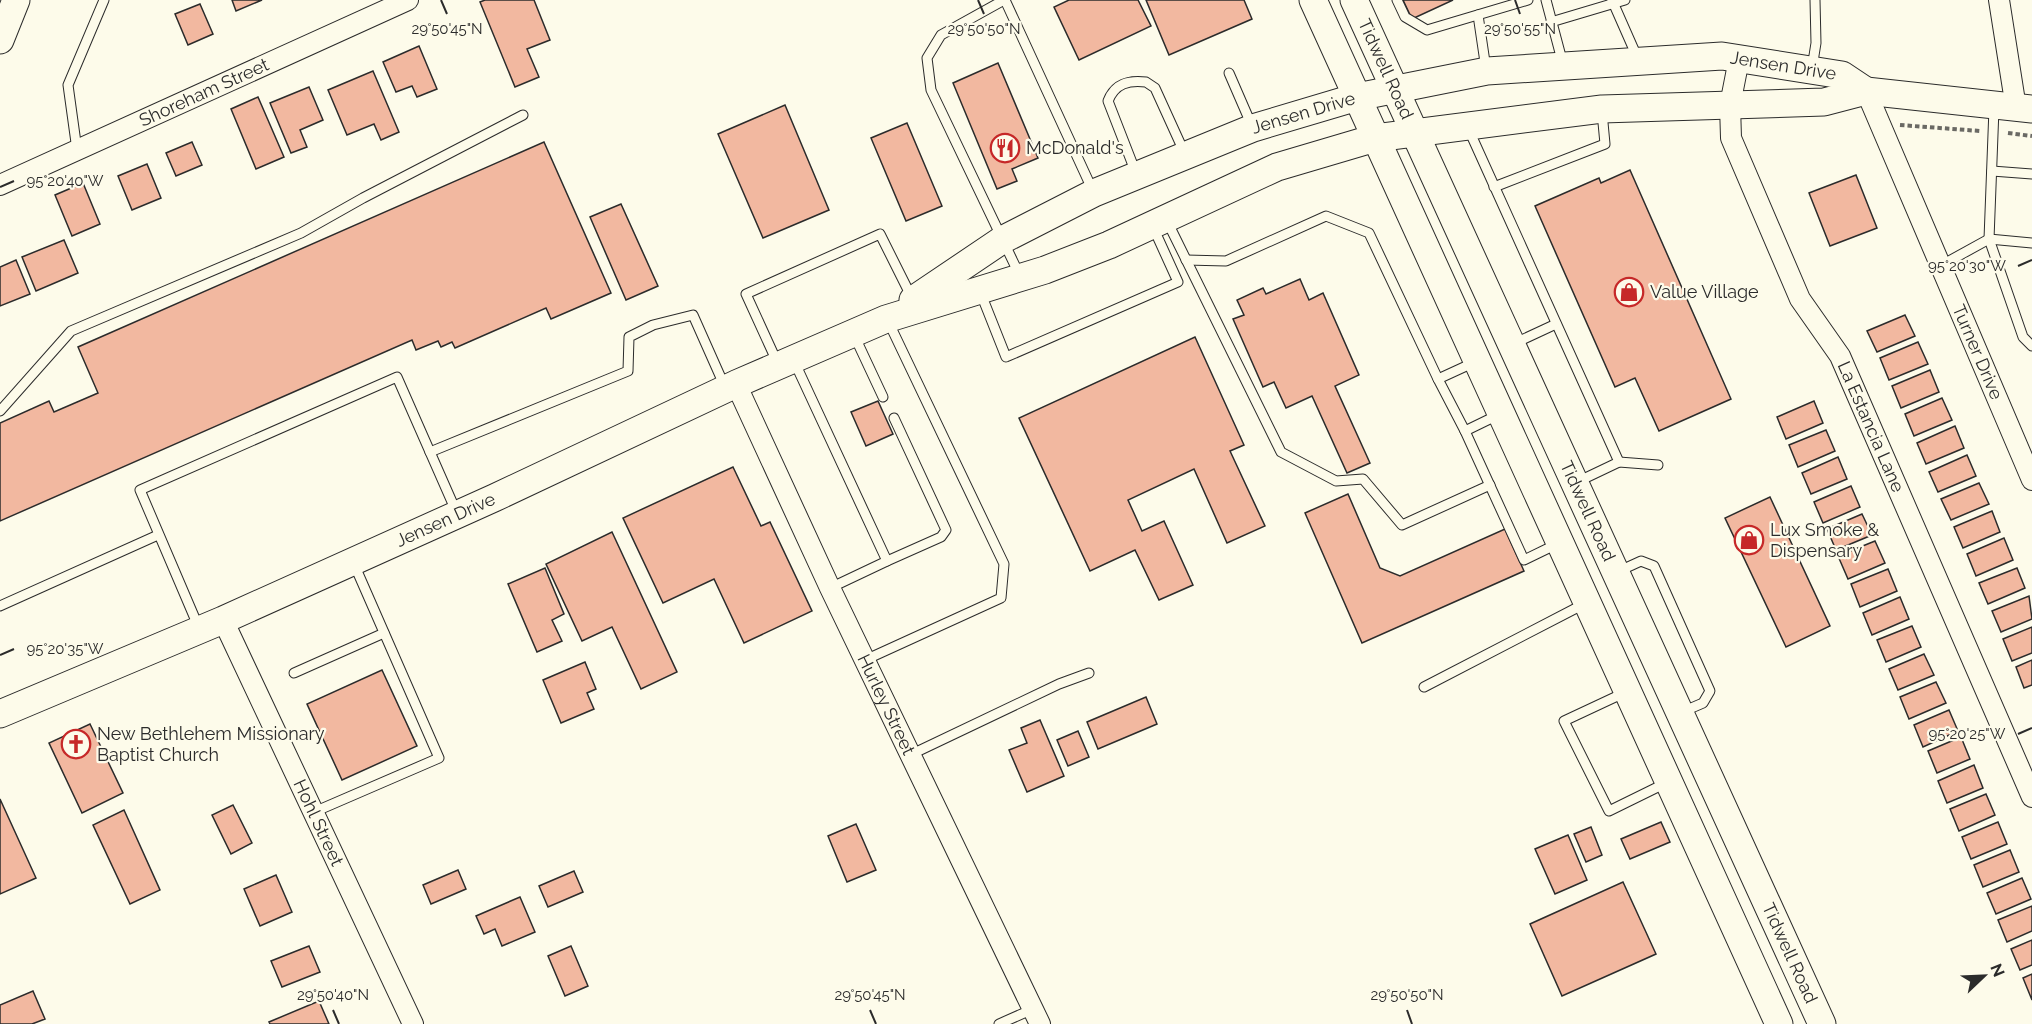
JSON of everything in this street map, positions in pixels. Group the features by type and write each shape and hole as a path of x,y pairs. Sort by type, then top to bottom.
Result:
{"main road":[{"path":"1,35 16,0"},
{"name":"Tidwell Road","path":"1314,0 1779,1024"},
{"name":"Tidwell Road","path":"1354,0 1821,1024"},
{"name":"Jensen Drive","path":"886,319 1002,240 1094,193 1253,128 1357,97 1487,71 1722,56 1842,75 1866,91"},
{"name":"Jensen Drive","path":"0,714 353,562 731,386 853,333 886,319 1088,253 1277,166 1375,138 1602,109 1824,102 1866,91 2014,107"},
{"path":"1477,360 1511,345"},
{"path":"1549,517 1578,492"},
{"path":"1646,730 1679,713"},
{"path":"1749,957 1784,943"}],"street":[{"name":"Shoreham Street","path":"0,185 408,0"},
{"path":"1999,0 2014,107"},
{"name":"La Estancia Lane","path":"1739,59 1730,105 1731,138 1800,299 1840,356 2032,797"},
{"name":"Turner Drive","path":"1866,91 2032,480"},
{"name":"Hurley Street","path":"731,386 1036,1016"},
{"name":"Hohl Street","path":"211,625 314,812 413,1024"}],"lane":[{"path":"77,150 68,85 104,0"},
{"path":"1020,276 931,90 927,58 941,34 1005,0 1094,193"},
{"path":"1397,0 1405,16 1427,30 1528,0"},
{"path":"1546,0 1563,66"},
{"path":"1551,22 1625,0"},
{"path":"1811,70 1816,43 1815,0"},
{"path":"1613,2 1639,61"},
{"path":"1478,15 1487,71"},
{"path":"1230,73 1253,128"},
{"path":"1136,175 1108,100 1112,92 1121,84 1146,82 1155,88 1185,155"},
{"path":"2014,107 1993,132 1989,239 2023,337 2032,346"},
{"path":"1494,187 1605,144 1602,109"},
{"path":"0,411 71,331 301,234 363,198 523,115"},
{"path":"1467,126 1619,462"},
{"path":"1992,171 2032,174"},
{"path":"1186,260 1226,261 1326,216 1369,233 1437,380 1465,431 1524,560 1561,542"},
{"path":"1159,222 1186,260 1281,452 1336,481 1363,478 1402,525 1490,485"},
{"path":"979,289 1006,357 1178,282 1159,222"},
{"path":"887,561 786,362 747,294 880,234 913,300"},
{"path":"1940,266 1989,239 2032,243"},
{"path":"430,452 628,371 629,337 653,325 693,315 731,386"},
{"path":"865,660 1001,598 1004,564 886,319"},
{"path":"1511,345 1556,324"},
{"path":"853,333 884,397"},
{"path":"1437,380 1477,360"},
{"path":"211,625 158,535 140,490 397,377 457,515"},
{"path":"1465,431 1502,413"},
{"path":"830,588 941,537 946,530 894,418"},
{"path":"1578,492 1619,462 1658,465"},
{"path":"0,606 158,535"},
{"path":"1615,573 1641,561 1654,566 1710,691 1703,703 1679,713"},
{"path":"314,812 439,758 353,562"},
{"path":"1424,687 1588,602"},
{"path":"294,673 384,633"},
{"path":"910,755 1059,684 1089,673"},
{"path":"1628,691 1564,721 1609,811 1670,782"},
{"path":"999,1024 1036,1016"}],"path":[{"path":"1900,125 2032,136"}],"building":[{"path":"232,0 262,0 236,11"},
{"path":"485,0 534,0 550,40 527,49 539,77 515,87 480,2"},
{"path":"1069,0 1138,0 1151,26 1079,60 1054,7"},
{"path":"1146,0 1244,0 1252,19 1169,55"},
{"path":"1403,0 1453,0 1412,19"},
{"path":"200,4 213,34 188,45 175,14"},
{"path":"419,46 437,89 417,97 412,86 396,92 383,62"},
{"path":"998,63 1038,158 1012,169 1017,181 997,189 953,83"},
{"path":"373,71 399,132 381,140 374,124 347,135 328,90"},
{"path":"309,87 323,120 300,130 307,147 291,153 270,103"},
{"path":"258,97 284,157 256,169 231,109"},
{"path":"785,105 829,210 763,238 718,134"},
{"path":"907,123 942,206 906,221 871,138"},
{"path":"192,142 202,165 176,176 166,153"},
{"path":"544,142 611,293 551,319 546,308 455,348 452,342 441,347 438,341 416,350 412,340 0,521 0,423 49,401 54,412 98,393 78,347"},
{"path":"147,164 161,198 132,210 118,176"},
{"name":"Value Village","path":"1630,170 1731,399 1659,431 1635,378 1615,387 1535,206 1599,178 1601,183"},
{"path":"1856,175 1877,228 1830,246 1809,193"},
{"path":"83,183 100,224 72,236 55,195"},
{"path":"621,204 658,286 626,300 590,217"},
{"path":"64,240 78,273 36,291 22,257"},
{"path":"16,260 30,294 0,306 0,267"},
{"path":"1300,279 1309,300 1323,293 1359,375 1335,386 1370,463 1347,473 1312,396 1286,408 1274,382 1263,387 1233,319 1244,315 1237,300 1263,288 1266,294"},
{"path":"1905,315 1915,336 1877,352 1867,331"},
{"path":"1195,337 1244,445 1230,451 1265,526 1227,543 1194,469 1128,500 1142,531 1164,521 1193,585 1159,600 1135,550 1090,571 1019,418"},
{"path":"1918,342 1928,364 1889,380 1880,358"},
{"path":"1930,370 1939,392 1901,408 1892,386"},
{"path":"1942,398 1952,420 1914,436 1905,414"},
{"path":"878,401 893,434 866,446 851,412"},
{"path":"1814,401 1823,423 1786,439 1777,417"},
{"path":"1955,426 1964,448 1926,464 1917,443"},
{"path":"1826,430 1835,451 1798,467 1789,445"},
{"path":"1967,455 1976,476 1938,492 1929,472"},
{"path":"1838,457 1847,479 1811,494 1802,473"},
{"path":"733,467 761,526 770,522 812,611 744,643 714,579 663,603 623,518"},
{"path":"1979,483 1989,504 1951,520 1941,499"},
{"path":"1851,486 1860,507 1823,523 1814,502"},
{"path":"1348,494 1380,568 1400,576 1505,529 1524,571 1362,643 1305,513"},
{"path":"1770,497 1830,626 1786,647 1725,518"},
{"path":"1992,511 2000,532 1963,548 1954,527"},
{"path":"1862,514 1872,535 1836,550 1827,529"},
{"path":"612,532 677,672 641,689 612,627 582,641 546,564"},
{"path":"2004,538 2013,560 1976,576 1967,554"},
{"path":"1875,541 1885,563 1848,579 1838,556"},
{"path":"545,568 564,614 552,620 562,641 537,652 508,584"},
{"path":"2017,568 2025,588 1988,604 1979,583"},
{"path":"1888,569 1897,591 1860,607 1851,584"},
{"path":"2029,596 2032,619 2001,632 1992,611"},
{"path":"1900,597 1909,619 1872,635 1863,613"},
{"path":"1912,626 1921,647 1886,662 1877,640"},
{"path":"2032,627 2032,653 2012,661 2003,639"},
{"path":"1924,654 1934,675 1898,690 1889,669"},
{"path":"2032,660 2032,685 2024,688 2016,667"},
{"path":"585,662 596,689 587,693 594,709 561,723 543,680"},
{"path":"382,670 417,746 342,780 307,704"},
{"path":"1936,682 1946,703 1909,719 1900,697"},
{"path":"1146,697 1157,724 1098,749 1087,722"},
{"path":"1949,710 1958,731 1923,747 1914,725"},
{"path":"1040,720 1064,776 1027,792 1009,750 1027,743 1021,728"},
{"path":"90,724 123,793 82,813 49,743"},
{"path":"1078,731 1089,757 1068,766 1057,740"},
{"path":"1961,737 1970,759 1937,773 1928,751"},
{"path":"1974,765 1983,788 1947,803 1938,781"},
{"path":"1986,794 1995,815 1959,831 1950,809"},
{"path":"0,799 36,878 0,894"},
{"path":"233,805 252,843 231,854 212,815"},
{"path":"124,810 160,890 130,904 93,825"},
{"path":"1661,822 1670,842 1630,859 1621,839"},
{"path":"1998,822 2007,844 1971,859 1962,837"},
{"path":"856,824 876,870 847,882 828,836"},
{"path":"1591,827 1602,855 1586,862 1574,834"},
{"path":"1568,835 1587,880 1555,894 1535,849"},
{"path":"2010,850 2019,872 1983,887 1974,865"},
{"path":"458,870 466,889 431,904 423,885"},
{"path":"574,871 583,892 548,907 539,886"},
{"path":"276,875 292,912 260,926 244,889"},
{"path":"2022,878 2031,899 1996,914 1987,893"},
{"path":"1623,882 1656,954 1562,996 1530,924"},
{"path":"520,897 535,932 502,946 495,929 484,934 476,916"},
{"path":"2032,906 2032,931 2007,942 1998,920"},
{"path":"2032,940 2032,965 2020,970 2011,949"},
{"path":"309,946 320,972 282,987 271,961"},
{"path":"571,946 588,986 565,996 548,956"},
{"path":"2032,974 2032,1000 2023,978"},
{"path":"33,991 45,1019 32,1024 0,1024 0,1005"},
{"path":"319,1001 329,1024 270,1024 269,1022"}],"place":[{"name":"McDonald's","path":"1005,148"},
{"name":"Value Village","path":"1629,292"},
{"name":"Lux Smoke & Dispensary","path":"1749,540"},
{"name":"New Bethlehem Missionary Baptist Church","path":"76,744"}]}
